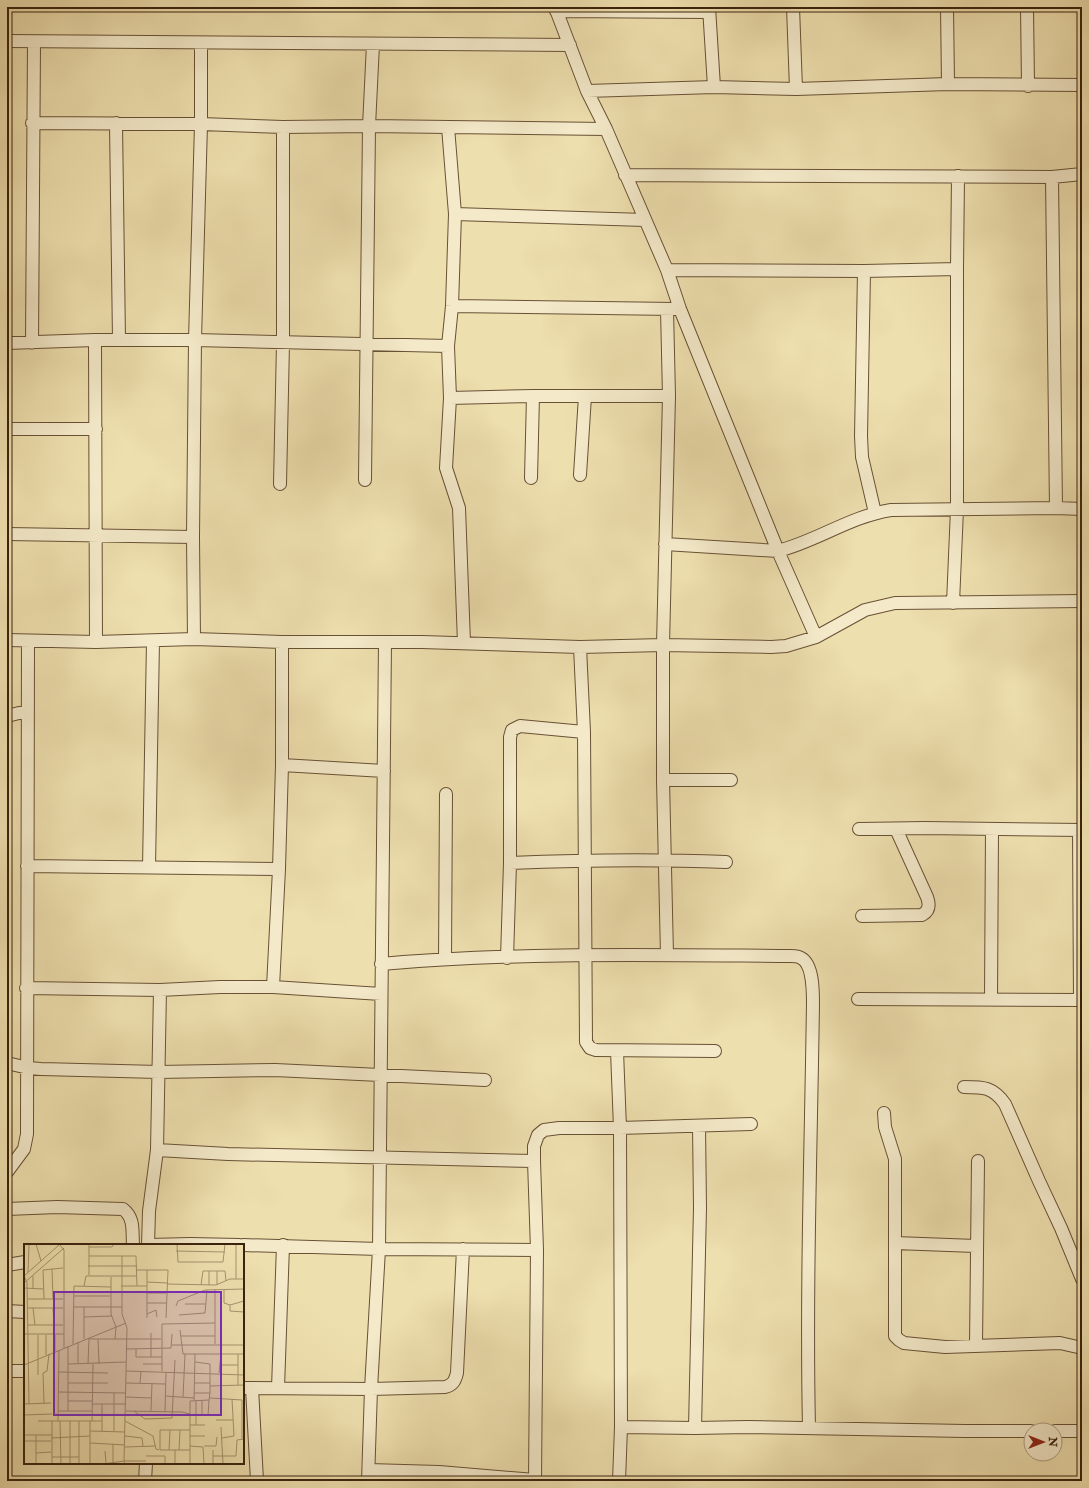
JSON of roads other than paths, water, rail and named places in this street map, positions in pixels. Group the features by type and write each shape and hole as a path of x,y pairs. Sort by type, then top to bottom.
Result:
{"street":[{"path":"792,7 796,89"},
{"path":"947,7 948,84"},
{"path":"1027,7 1028,86"},
{"path":"714,87 709,10 556,9 587,91 606,129 667,270 680,309 778,551 816,637"},
{"path":"7,41 570,45"},
{"path":"32,343 32,123 34,42"},
{"path":"194,639 193,537 195,340 201,124 200,43"},
{"path":"365,480 369,126 373,44"},
{"path":"587,91 714,87 796,89 948,84 1028,86 1082,85"},
{"path":"32,123 201,124 283,127 448,126 606,129"},
{"path":"116,123 119,340"},
{"path":"448,126 455,214 452,306 448,346 450,398 446,468 460,508 464,643"},
{"path":"280,484 283,343 283,127"},
{"path":"625,174 1052,177 1082,174"},
{"path":"953,603 957,509 958,176"},
{"path":"1052,177 1056,508"},
{"path":"455,214 645,220"},
{"path":"667,270 864,271 957,269"},
{"path":"864,271 861,436 862,457 875,513"},
{"path":"452,306 680,309"},
{"path":"667,309 669,396 663,645 667,955"},
{"path":"95,340 96,642"},
{"path":"7,343 95,340 195,340 448,346"},
{"path":"450,398 533,396 669,396"},
{"path":"531,478 533,396"},
{"path":"580,475 585,396"},
{"path":"7,429 96,429"},
{"path":"665,544 778,551 796,547 861,517 892,510 1082,509"},
{"path":"7,534 193,537"},
{"path":"7,640 96,642 194,639 282,642 464,643 580,647 663,645 771,647 786,646 816,637 865,610 895,603 1082,601"},
{"path":"7,1172 24,1149 27,1134 28,1068 26,988 28,641"},
{"path":"149,866 153,641"},
{"path":"273,987 279,869 282,765 282,642"},
{"path":"385,642 379,1249 371,1389 369,1475 534,1480 537,1250 534,1146 538,1135 544,1130 558,1128 620,1128 752,1124"},
{"path":"580,647 584,732 586,1042 590,1048 596,1050 715,1051"},
{"path":"7,716 27,711"},
{"path":"507,958 510,863 510,737 512,730 520,726 584,732"},
{"path":"282,765 384,771"},
{"path":"664,780 730,780"},
{"path":"445,959 446,794"},
{"path":"858,999 1081,1000 1080,830 859,829"},
{"path":"862,916 922,916 927,912 929,907 927,896 896,829"},
{"path":"991,1000 992,829"},
{"path":"510,863 584,860 726,862"},
{"path":"27,866 149,866 279,869"},
{"path":"381,964 445,959 586,955 667,955 791,956 801,958 808,965 812,982 813,1003 808,1335 809,1428"},
{"path":"26,988 160,990 220,987 273,987 381,994"},
{"path":"149,1244 149,1211 157,1150 160,990"},
{"path":"617,1050 620,1128 621,1427 619,1481"},
{"path":"7,1063 28,1068 159,1072 275,1070 485,1080"},
{"path":"964,1087 981,1087 989,1089 1000,1096 1006,1104 1082,1278"},
{"path":"884,1113 885,1127 895,1159 895,1336 899,1340 910,1344 945,1347 1060,1343 1082,1348"},
{"path":"695,1428 700,1208 699,1126"},
{"path":"157,1150 228,1154 534,1161"},
{"path":"976,1346 978,1161"},
{"path":"7,1209 57,1207 123,1209 129,1214 132,1221 133,1244"},
{"path":"895,1243 976,1246"},
{"path":"244,1245 379,1249 537,1250"},
{"path":"278,1388 282,1245"},
{"path":"257,1481 248,1388 371,1389 445,1387 456,1380 463,1249"},
{"path":"7,1265 24,1262"},
{"path":"7,1311 24,1312"},
{"path":"7,1371 24,1371"},
{"path":"621,1427 747,1427 965,1432 1023,1431"},
{"path":"1063,1431 1082,1431"},
{"path":"145,1481 146,1464"}]}
